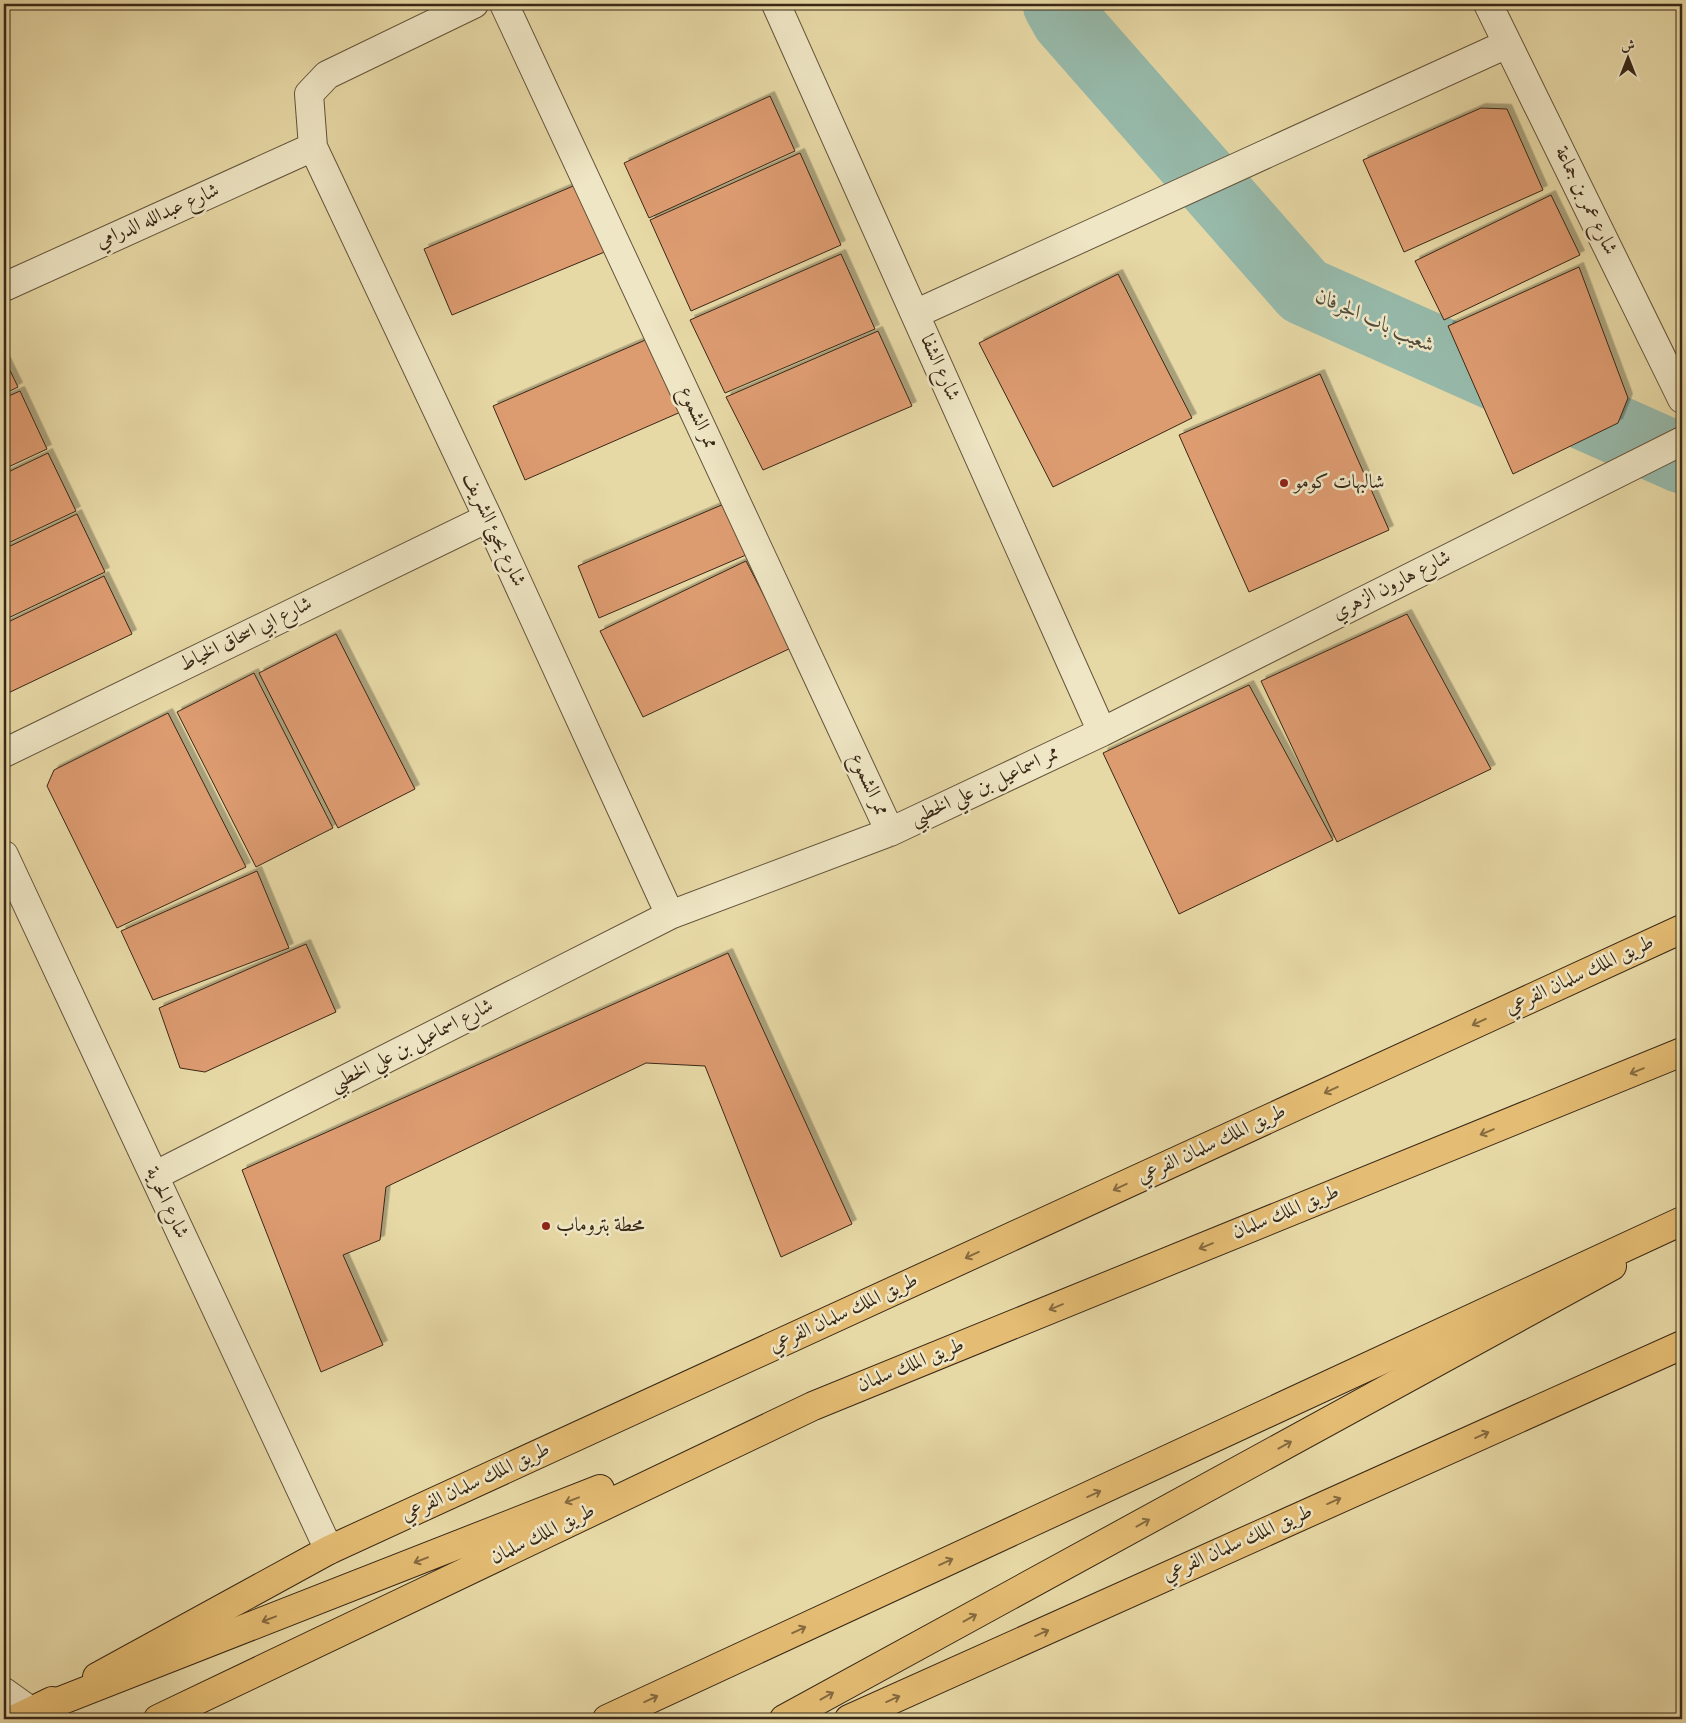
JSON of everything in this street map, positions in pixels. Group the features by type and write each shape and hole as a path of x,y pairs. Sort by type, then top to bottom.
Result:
{"main road":[{"name":"طريق الملك سلمان الفرعي","path":"24,1716 329,1550 1682,929"},
{"name":"طريق الملك سلمان","path":"158,1719 813,1406 1682,1052"},
{"path":"607,1719 1682,1221"},
{"path":"784,1719 1682,1227"},
{"name":"طريق الملك سلمان الفرعي","path":"849,1719 1682,1345"},
{"path":"24,1716 813,1406"}],"street":[{"name":"شارع يحيئ الشريف","path":"474,4 327,75 308,94 313,147 488,518 670,915"},
{"name":"ممر الشموع","path":"504,4 890,832"},
{"name":"شارع الشفا","path":"776,4 1102,732"},
{"name":"شارع عمر بن جماعة","path":"1488,4 1682,399"},
{"path":"915,314 1507,44"},
{"name":"شارع عبدالله الدرامي","path":"4,287 313,147"},
{"name":"شارع هارون الزهري","path":"1102,732 1682,441"},
{"name":"شارع ابي اسحاق الخياط","path":"4,752 488,518"},
{"name":"ممر اسماعيل بن علي الخطبي","path":"670,915 890,832 1102,732"},
{"name":"شارع الحرية","path":"4,856 329,1550"},
{"name":"شارع اسماعيل بن علي الخطبي","path":"154,1176 670,915"},
{"path":"4,1692 24,1716"}],"building":[{"path":"770,96 795,151 649,218 624,163"},
{"path":"1481,108 1507,109 1543,190 1404,252 1363,160"},
{"path":"800,153 841,245 691,311 650,220"},
{"path":"578,184 607,251 452,315 424,249"},
{"path":"1551,195 1580,255 1444,320 1415,261"},
{"path":"841,254 875,329 725,393 690,320"},
{"path":"1579,267 1628,398 1618,423 1513,474 1448,326"},
{"path":"1118,274 1192,418 1053,487 979,343"},
{"path":"878,331 912,406 763,470 726,397"},
{"path":"650,338 683,411 525,480 493,406"},
{"path":"4,358 18,387 4,394"},
{"name":"شالبهات كومو","path":"1320,374 1389,530 1249,592 1179,435"},
{"path":"20,391 47,449 4,469 4,398"},
{"path":"48,453 76,511 4,545 4,474"},
{"path":"724,504 746,555 599,618 578,566"},
{"path":"77,514 105,572 4,620 4,549"},
{"path":"746,561 791,648 643,717 600,631"},
{"path":"104,576 132,634 4,695 4,624"},
{"path":"1407,614 1491,769 1337,842 1261,681"},
{"path":"336,634 415,789 338,828 259,673"},
{"path":"254,673 333,828 256,867 177,712"},
{"path":"1249,685 1333,840 1179,914 1103,753"},
{"path":"168,713 246,867 117,928 47,786 54,770"},
{"path":"257,871 289,948 153,1000 121,931"},
{"path":"306,944 336,1012 205,1072 180,1068 159,1008"},
{"path":"728,953 852,1224 781,1257 705,1066 646,1063 386,1187 380,1240 343,1255 383,1345 321,1372 242,1170"}],"waterway":[{"name":"شعيب باب الجرفان","path":"1057,4 1066,20 1304,291 1682,459"}],"place":[{"name":"شالبهات كومو","path":"1284,483"},
{"name":"محطة بتروماب","path":"546,1226"}]}
